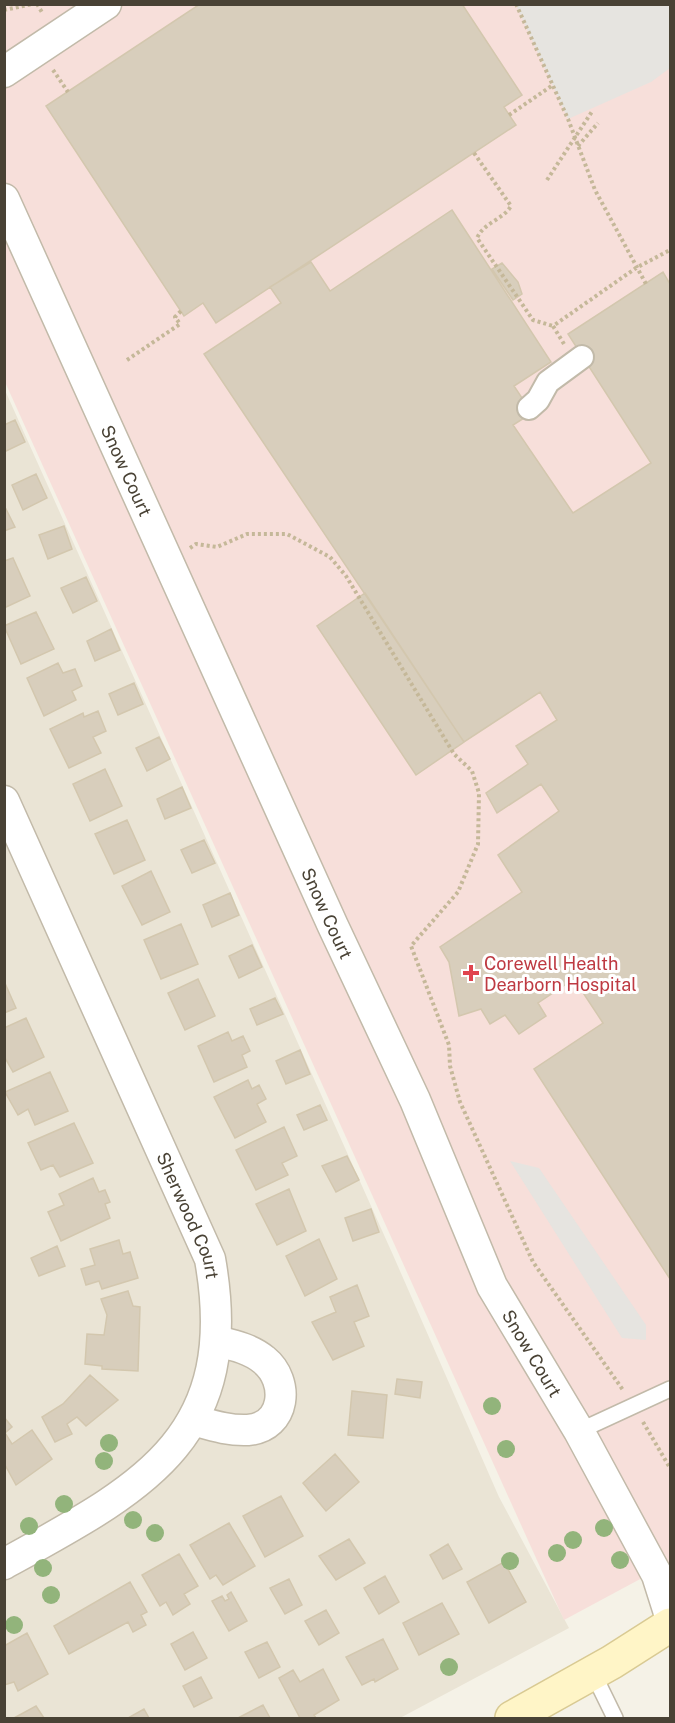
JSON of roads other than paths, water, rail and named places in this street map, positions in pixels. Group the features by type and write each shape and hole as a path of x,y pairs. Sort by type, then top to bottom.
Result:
{"main road":[{"path":"512,1719 670,1624"}],"street":[{"path":"4,72 106,4"},
{"name":"Snow Court","path":"4,199 333,926 415,1100 492,1286 579,1431 657,1575 670,1616"},
{"path":"529,408 538,400 548,382 578,360"},
{"name":"Sherwood Court","path":"4,801 210,1259 217,1300 217,1341 209,1381 193,1420 164,1459 127,1493 4,1564"},
{"path":"193,1420 233,1430 250,1430 274,1418 280,1403 282,1389 277,1376 264,1360 243,1348 217,1341"}],"lane":[{"path":"579,1431 670,1389"},
{"path":"593,1672 615,1719"}],"place":[{"name":"Corewell Health Dearborn Hospital","path":"471,973"}]}
